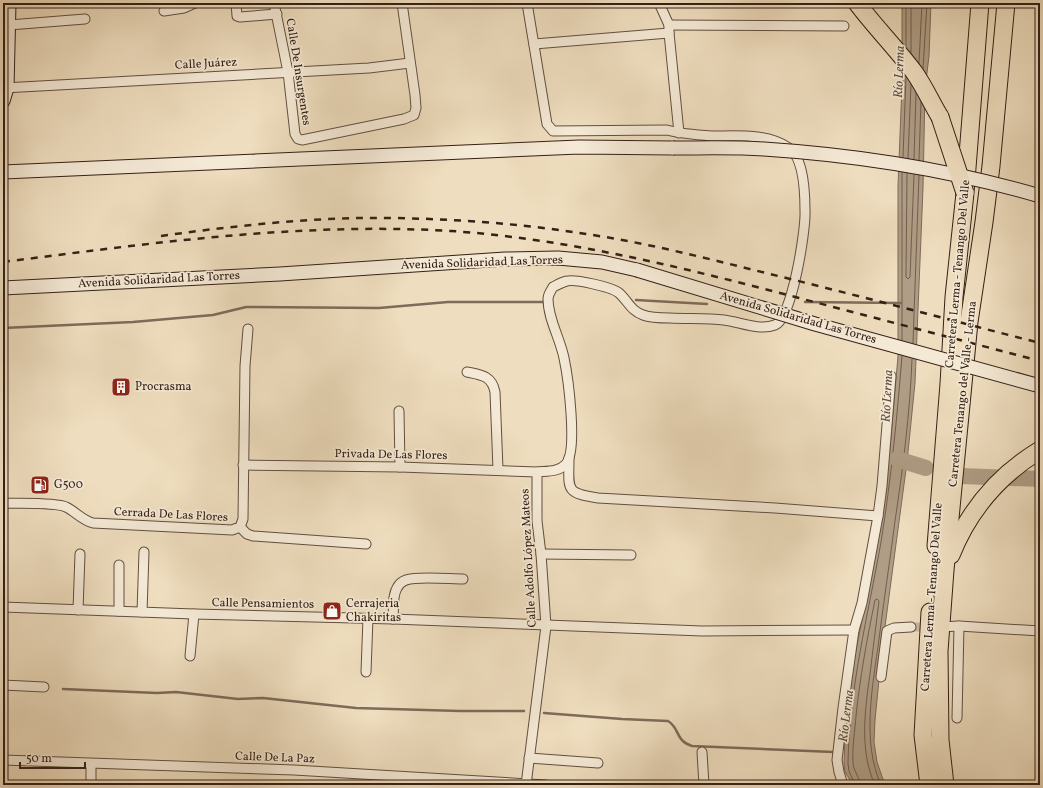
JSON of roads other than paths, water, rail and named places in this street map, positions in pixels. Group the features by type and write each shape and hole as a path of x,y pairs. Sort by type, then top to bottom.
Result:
{"highway":[{"path":"857,3 873,25 914,72 925,89 940,117 965,194"},
{"name":"Carretera Lerma - Tenango Del Valle","path":"929,785 923,735 927,646 949,384 954,297 965,194 980,3"},
{"path":"954,297 966,260 970,232 986,3"},
{"name":"Carretera Tenango del Valle - Lerma","path":"945,785 940,740 939,651 945,570 969,322 989,180 1006,3"},
{"path":"945,570 963,528 988,492 1010,472 1040,450"}],"main road":[{"path":"3,101 9,25 9,3"},
{"path":"3,172 579,147 764,149 875,161 945,173 1013,188 1040,196"},
{"name":"Avenida Solidaridad Las Torres","path":"3,288 280,274 505,259 565,258 602,262 637,270 815,324 1040,386"}],"street":[{"path":"164,11 184,8 195,3"},
{"path":"236,3 237,16 240,17 277,14"},
{"name":"Calle De Insurgentes","path":"274,3 288,72 295,134 298,139 302,140 413,116 416,108 410,63"},
{"path":"402,3 410,63"},
{"path":"528,3 547,124 553,131 667,130 679,133 712,136 743,136 771,140 790,149 796,156 801,168 806,212 798,268 786,311 776,325 755,327 723,320 655,318 643,316 635,312 613,289 604,286 568,280 553,287 548,299 551,316 564,358 567,380 572,439 570,486 575,493 581,496 598,498 775,508 878,516"},
{"path":"659,3 669,29 679,133"},
{"path":"9,25 85,19"},
{"path":"534,44 669,29 844,26"},
{"name":"Calle Juárez","path":"5,88 369,68 410,63"},
{"name":"Cerrada De Las Flores","path":"3,503 60,505 70,509 84,520 93,523 232,530 240,527 243,519 244,366 248,329"},
{"path":"467,372 485,376 493,383 495,392 498,470"},
{"path":"843,785 837,760 854,630 862,603 878,516 882,486 891,376"},
{"path":"398,411 400,467"},
{"name":"Calle Adolfo López Mateos","path":"526,784 546,626 541,554 537,522 537,472 553,471 566,464 570,458"},
{"name":"Privada De Las Flores","path":"243,465 400,467 537,472"},
{"path":"240,527 247,534 253,536 366,544"},
{"path":"142,612 144,552"},
{"path":"78,610 80,554"},
{"path":"541,554 631,555"},
{"path":"119,565 119,612"},
{"path":"393,619 394,595 396,588 400,583 415,578 463,579"},
{"name":"Calle Pensamientos","path":"3,607 119,612 368,618 702,631 854,630"},
{"path":"190,656 194,614"},
{"path":"366,672 368,618"},
{"path":"940,627 959,626 1040,631"},
{"path":"957,718 959,626"},
{"path":"880,677 887,631 894,628 911,627"},
{"path":"3,685 44,687"},
{"path":"702,752 704,785"},
{"path":"529,758 598,763"},
{"name":"Calle De La Paz","path":"3,760 294,770 546,785"},
{"path":"91,764 91,785"}],"water":[{"path":"902,3 931,3 929,56 925,89 923,188 915,383 907,462 882,649 875,720 874,742 877,762 885,785 853,785 845,772 845,735 853,666 870,579 889,459 898,356 898,186 902,85"}],"waterway":[{"path":"636,300 707,304"},
{"path":"3,328 133,322 213,315 246,307 379,308 448,302 543,302"},
{"path":"805,302 901,303"},
{"path":"897,459 926,468"},
{"path":"961,476 1040,479"},
{"path":"63,689 157,693 176,692 238,699 263,698 356,708 524,711"},
{"path":"544,713 668,721 672,724 680,738 692,746 833,752"}],"tunnel":[{"path":"911,627 933,627"}],"railway":[{"path":"161,236 257,224 353,218 440,219 529,226 632,242 678,252 1040,343"},
{"path":"3,262 171,241 283,232 339,229 395,229 451,231 495,235 583,248 670,266 1040,361"}],"place":[{"name":"Procrasma","path":"121,387"},
{"name":"G500","path":"40,485"},
{"name":"Cerrajeria Chakiritas","path":"332,611"}],"water label":[{"name":"Río Lerma","path":"900,72"},
{"name":"Río Lerma","path":"888,396"},
{"name":"Río Lerma","path":"847,716"}]}
